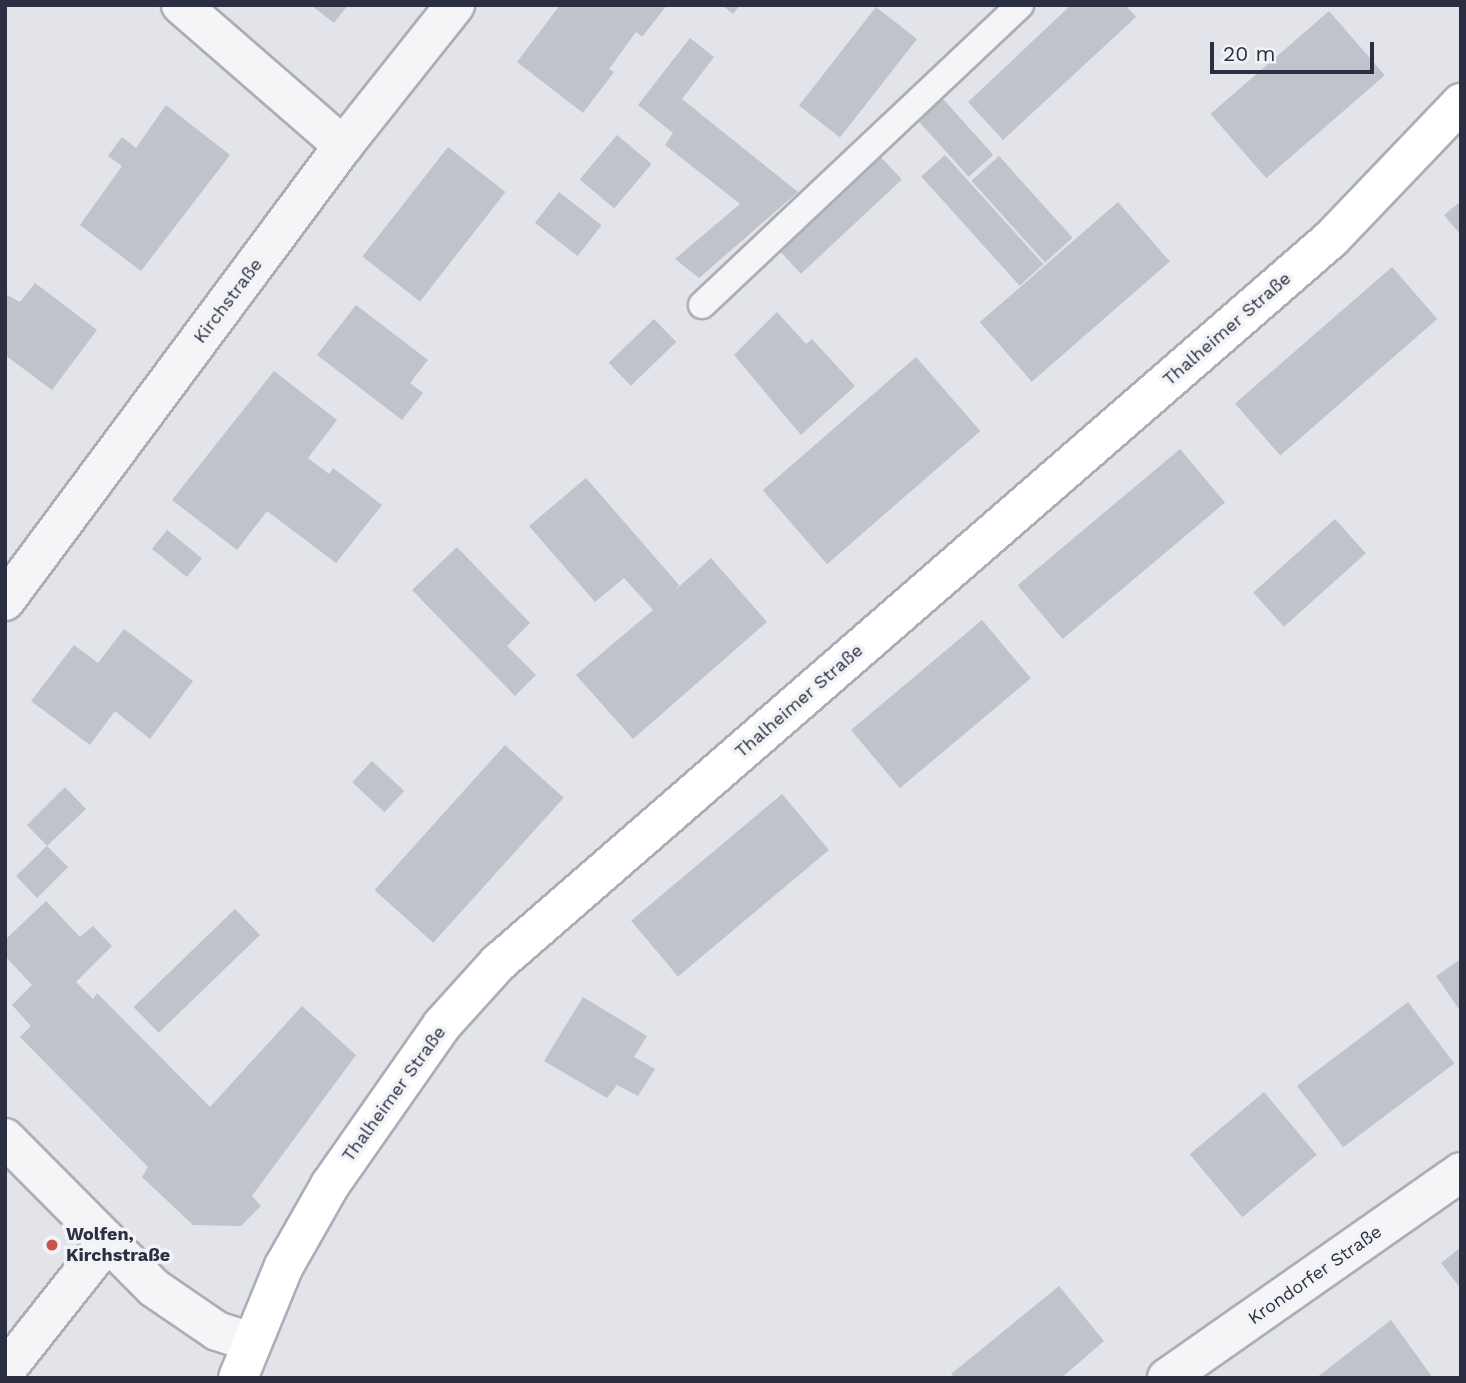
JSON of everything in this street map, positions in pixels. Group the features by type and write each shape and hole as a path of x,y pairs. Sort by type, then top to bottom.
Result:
{"street":[{"path":"181,5 343,146"},
{"name":"Kirchstraße","path":"5,601 343,146 456,5"},
{"name":"Thalheimer Straße","path":"238,1378 250,1342 305,1224 442,1025 498,962 1332,238 1461,103"},
{"path":"5,1139 107,1243 184,1311 217,1331 250,1342"},
{"name":"Krondorfer Straße","path":"1167,1378 1461,1171"},
{"path":"5,1371 107,1243"}],"lane":[{"path":"702,305 1018,6"}],"building":[{"path":"311,5 348,5 334,23"},
{"path":"560,5 667,5 642,37 636,32 609,69 614,72 583,113 517,62"},
{"path":"722,5 740,5 733,14"},
{"path":"1071,5 1125,5 1136,17 1003,140 968,102"},
{"path":"876,7 917,39 840,138 799,106"},
{"path":"1329,11 1385,75 1266,178 1211,114"},
{"path":"690,38 714,57 682,99 798,192 699,278 675,259 740,204 665,145 673,133 638,105"},
{"path":"943,99 993,155 969,177 918,121"},
{"path":"166,105 230,155 141,271 80,225 122,166 108,156 122,137 136,148"},
{"path":"617,135 651,164 614,208 580,179"},
{"path":"448,147 506,192 420,301 362,257"},
{"path":"878,154 902,180 801,274 777,248"},
{"path":"945,155 1043,264 1020,286 921,176"},
{"path":"999,156 1073,238 1045,263 972,181"},
{"path":"559,192 602,225 578,256 535,223"},
{"path":"1461,201 1461,235 1444,215"},
{"path":"1118,202 1170,262 1032,382 980,322"},
{"path":"1392,267 1437,319 1280,456 1235,403"},
{"path":"35,283 97,330 52,390 5,355 5,294 20,302"},
{"path":"356,305 428,360 410,383 423,393 402,420 317,355"},
{"path":"777,312 806,344 812,339 855,386 801,435 734,355"},
{"path":"654,319 676,342 631,386 609,363"},
{"path":"916,357 980,431 827,564 763,490"},
{"path":"274,371 337,420 308,458 329,474 333,468 382,505 336,563 267,511 237,550 172,500"},
{"path":"1180,449 1225,503 1063,639 1018,585"},
{"path":"586,478 679,585 674,591 711,558 767,622 633,739 576,675 653,610 624,578 595,602 529,526"},
{"path":"1335,519 1366,553 1284,627 1253,593"},
{"path":"167,530 202,558 187,577 152,549"},
{"path":"457,547 530,623 507,646 536,675 515,696 412,590"},
{"path":"982,620 1031,678 900,788 851,730"},
{"path":"124,629 193,681 150,739 115,711 90,745 31,701 74,645 98,663"},
{"path":"505,745 564,798 433,943 375,890"},
{"path":"372,761 404,791 384,812 352,782"},
{"path":"65,787 86,809 47,846 27,825"},
{"path":"782,794 829,850 678,977 631,921"},
{"path":"47,846 68,867 37,898 16,876"},
{"path":"46,901 80,937 93,926 112,946 76,982 93,999 97,993 210,1107 302,1006 356,1055 252,1196 261,1206 241,1226 193,1225 142,1177 148,1167 20,1037 31,1026 12,1005 32,985 5,956 5,940"},
{"path":"235,909 260,935 159,1033 134,1007"},
{"path":"1461,959 1461,1012 1436,976"},
{"path":"583,997 647,1036 634,1057 655,1069 638,1096 617,1085 607,1098 544,1061"},
{"path":"1408,1002 1454,1063 1343,1147 1297,1086"},
{"path":"1264,1092 1317,1155 1242,1217 1190,1154"},
{"path":"1461,1247 1461,1289 1441,1263"},
{"path":"1059,1286 1104,1341 1061,1378 955,1378 951,1374"},
{"path":"1391,1320 1433,1378 1316,1378"}],"place":[{"name":"Wolfen, Kirchstraße","path":"52,1245"}]}
